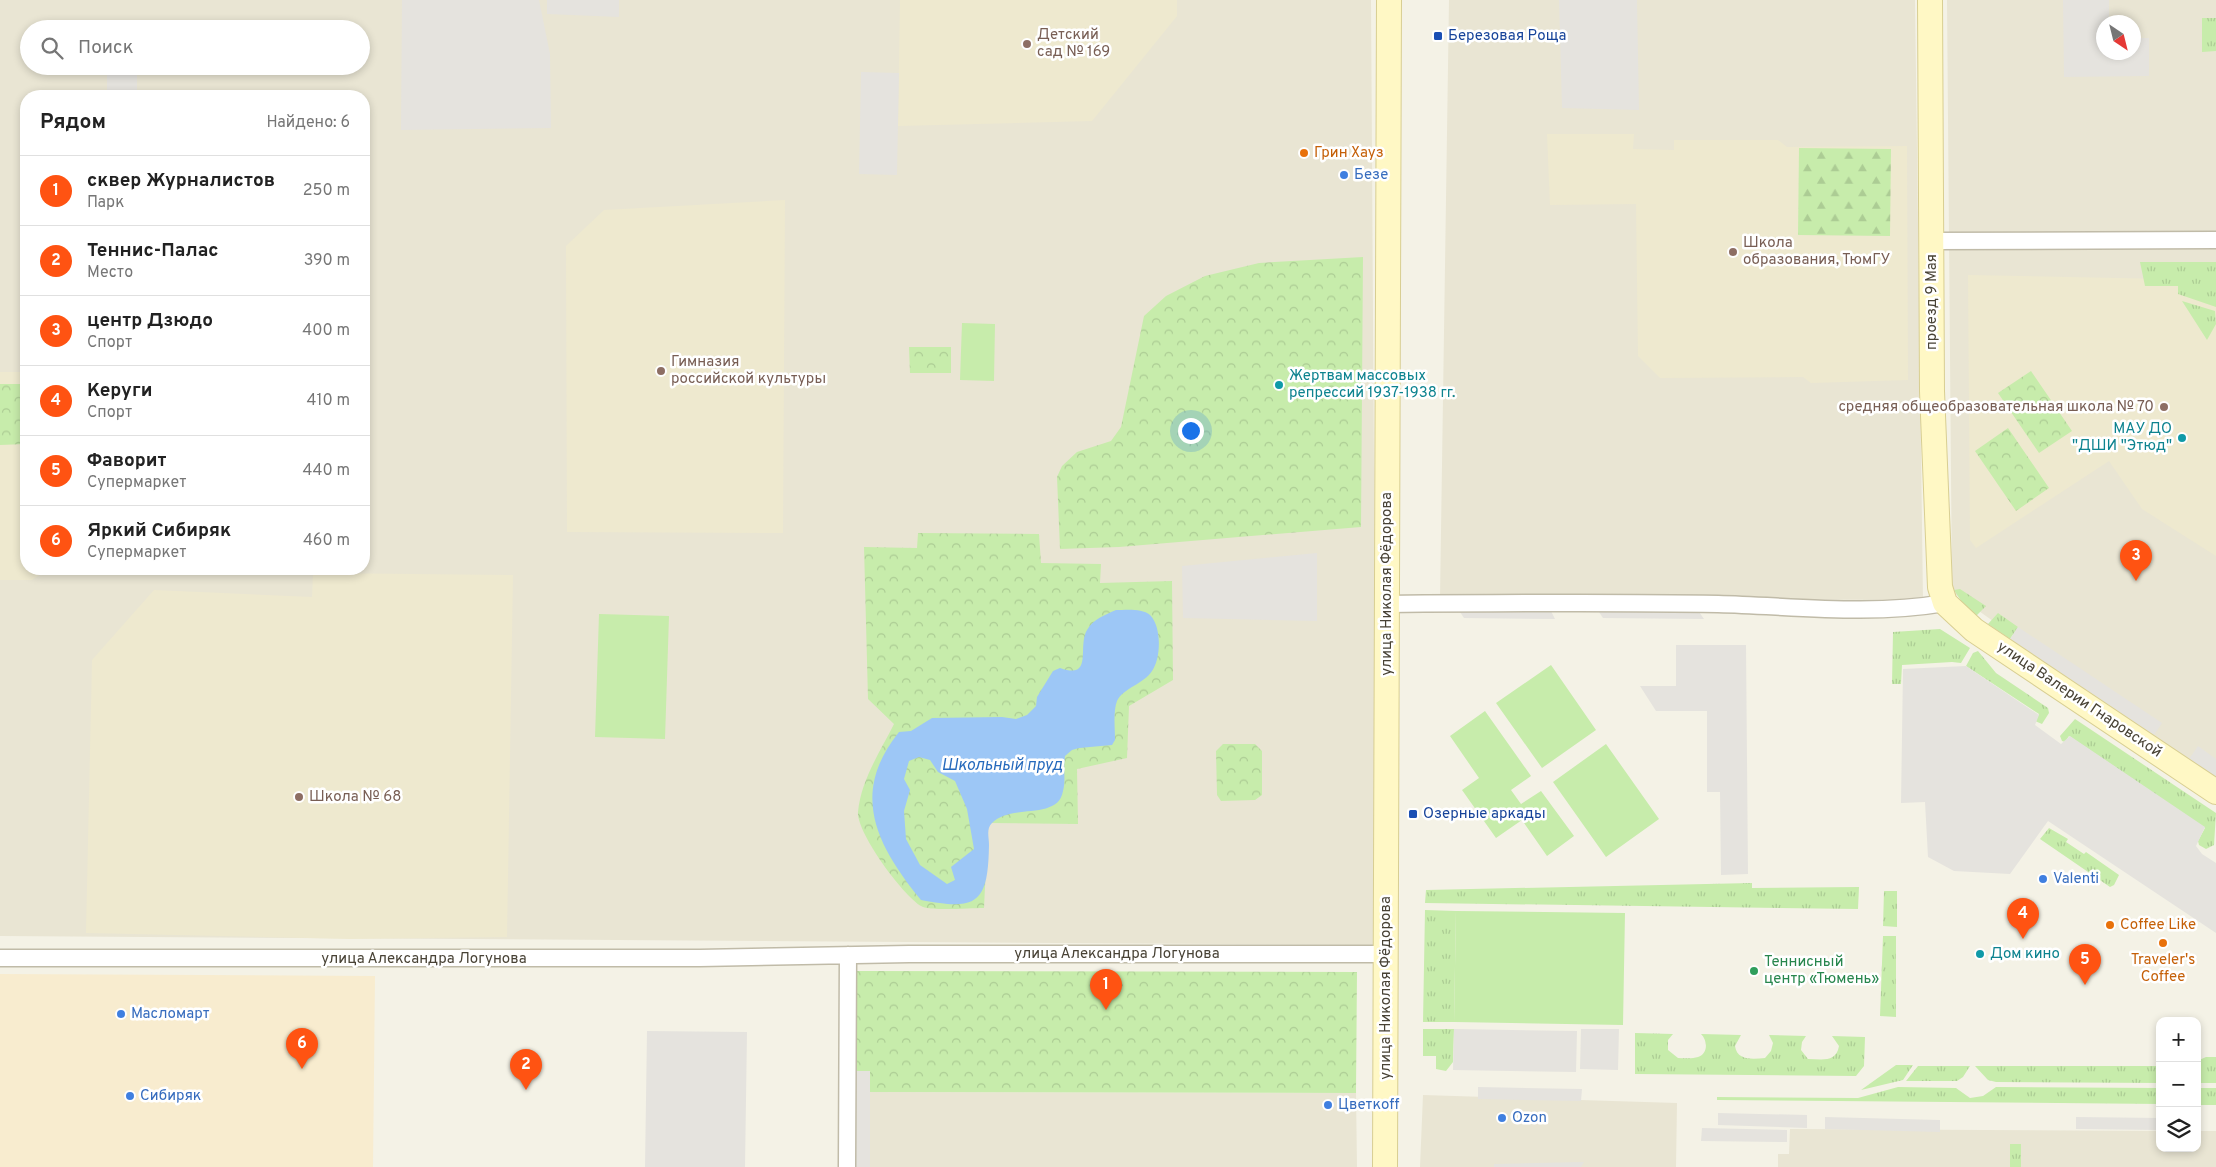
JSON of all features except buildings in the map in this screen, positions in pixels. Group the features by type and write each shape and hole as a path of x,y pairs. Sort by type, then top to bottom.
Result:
{"street":[{"name":"улица Николая Фёдорова","path":"1385,1167 1389,0"},
{"name":"проезд 9 Мая","path":"1930,0 1932,391 1940,588 1945,604"},
{"path":"1931,241 2216,240"},
{"path":"1387,604 1582,602 1720,604 1880,611 1945,604"},
{"name":"улица Валерии Гнаровской","path":"1945,604 1974,630 2216,792"},
{"name":"улица Александра Логунова","path":"0,958 700,958 848,955 1386,954"},
{"path":"846,1167 848,955"}],"shaded area":[{"path":"0,0 1371,0 1377,945 0,936"},
{"path":"402,0 539,0 550,54 551,128 401,130"},
{"path":"547,0 619,0 619,17 547,14"},
{"name":"Детский сад № 169","path":"900,0 1177,0 1177,16 1092,121 898,126"},
{"path":"1449,0 1915,0 1923,600 1440,598"},
{"path":"1559,0 1637,0 1639,110 1562,108"},
{"path":"1947,0 2216,0 2216,779 1952,592"},
{"path":"2063,0 2109,0 2109,15 2096,15 2096,60 2141,60 2141,38 2149,38 2149,76 2064,77"},
{"path":"861,72 899,73 897,175 859,174"},
{"path":"107,75 137,75 137,90 107,90"},
{"path":"1547,134 1634,134 1633,149 1674,150 1674,140 1778,140 1787,147 1907,146 1908,380 1811,383 1803,377 1660,378 1638,356 1636,204 1550,205"},
{"path":"785,200 783,533 567,532 566,246 604,210"},
{"path":"1968,275 2216,280 2216,556 2142,509 2109,461 1976,548 1970,540"},
{"path":"0,372 20,372 20,575 39,575 32,580 0,580"},
{"path":"1317,553 1317,621 1183,618 1182,566"},
{"name":"Школа № 68","path":"313,575 513,575 507,937 350,939 86,933 92,660 154,590 312,597"},
{"path":"1548,605 1555,619 1464,618 1456,606"},
{"path":"1595,606 1695,606 1704,619 1603,618"},
{"path":"2018,627 2162,723 2154,735 2010,639"},
{"path":"1676,645 1746,645 1748,874 1721,875 1720,792 1707,792 1707,711 1656,711 1640,686 1676,686"},
{"path":"1966,666 2039,715 2035,725 2061,744 2070,736 2205,827 2196,846 2202,854 2216,863 2216,933 2048,821 2010,874 1954,871 1928,857 1925,802 1901,803 1903,669"},
{"path":"2198,746 2216,759 2216,778 2189,759"},
{"path":"0,974 375,976 373,1167 0,1167"},
{"path":"1454,1029 1577,1031 1576,1072 1453,1070"},
{"path":"1581,1029 1619,1029 1618,1070 1580,1069"},
{"path":"647,1031 747,1032 745,1167 645,1167"},
{"path":"856,1071 870,1071 870,1167 856,1167"},
{"path":"1478,1087 1582,1089 1581,1101 1478,1099"},
{"path":"854,1092 1356,1093 1357,1167 855,1167"},
{"path":"1423,1095 1677,1103 1676,1167 1420,1167"},
{"path":"1718,1113 1807,1115 1807,1128 1718,1125"},
{"path":"1825,1117 1940,1120 1940,1132 1825,1129"},
{"path":"2076,1117 2156,1118 2156,1130 2076,1129"},
{"path":"1702,1128 1787,1130 1787,1142 1701,1141"},
{"path":"1790,1129 2156,1131 2156,1152 2201,1152 2201,1131 2216,1131 2216,1167 1778,1167 1778,1154 1789,1154"},
{"path":"1584,1162 1581,1167 1494,1167 1494,1164"}],"green space":[{"path":"2202,18 2216,18 2216,51 2202,52"},
{"path":"1799,148 1891,149 1890,236 1798,235"},
{"path":"1363,257 1361,527 1119,547 1060,549 1057,477 1062,466 1077,452 1111,441 1121,427 1144,316 1166,296 1205,276 1259,263"},
{"path":"2140,262 2216,262 2216,307 2178,294 2178,286 2145,286"},
{"path":"2182,301 2215,311 2216,324 2207,340"},
{"path":"962,323 995,324 994,381 960,380"},
{"path":"909,347 951,347 951,373 910,373"},
{"path":"2031,371 2072,431 2039,453 1998,393"},
{"path":"0,384 20,384 20,444 0,445"},
{"path":"2008,428 2049,488 2016,511 1975,451"},
{"path":"918,533 1039,534 1041,563 1101,564 1100,583 1172,581 1173,680 1129,706 1127,758 1077,769 1078,824 988,823 984,908 944,909 923,907 905,892 894,879 873,849 859,821 860,800 867,777 894,724 868,699 864,547 917,548"},
{"path":"1960,589 1986,606 1976,616 1965,607 1954,590"},
{"path":"1998,613 2018,627 2010,639 1988,624"},
{"path":"599,614 669,616 665,739 595,737"},
{"path":"1940,629 1970,648 1961,663 1902,665 1901,684 1892,684 1893,632"},
{"path":"1978,651 1996,673 2048,708 2049,713 2042,724 2035,721 2039,714 1966,666 1973,653"},
{"path":"1551,665 1596,730 1542,768 1496,703"},
{"path":"1485,711 1531,776 1511,790 1521,804 1541,791 1574,836 1547,856 1522,820 1496,838 1462,790 1479,778 1450,736"},
{"path":"2075,719 2216,813 2214,845 2206,849 2199,845 2198,841 2205,828 2069,736 2065,742 2062,741 2060,736"},
{"path":"1223,744 1255,744 1262,751 1262,795 1255,800 1221,801 1217,795 1216,751"},
{"path":"1606,744 1659,819 1606,857 1553,782"},
{"path":"2049,828 2068,839 2066,842 2084,854 2086,852 2119,875 2114,885 2110,887 2040,839"},
{"path":"1752,883 1752,888 1859,887 1858,909 1425,903 1426,890"},
{"path":"1884,891 1897,891 1897,927 1883,926"},
{"path":"1425,910 1456,911 1454,1022 1423,1022"},
{"path":"1456,911 1625,913 1623,1025 1454,1022"},
{"path":"1883,936 1896,936 1896,1017 1880,1016"},
{"path":"854,971 1357,972 1356,1093 854,1092"},
{"path":"1423,1029 1454,1029 1453,1062 1446,1071 1436,1069 1436,1056 1423,1056"},
{"path":"1635,1033 1673,1034 1668,1040 1668,1050 1678,1058 1693,1058 1704,1053 1706,1044 1701,1034 1741,1035 1735,1046 1736,1051 1742,1057 1751,1059 1765,1058 1771,1051 1773,1043 1769,1035 1806,1036 1802,1042 1801,1050 1808,1059 1832,1058 1839,1046 1832,1036 1865,1037 1864,1066 1856,1076 1635,1074"},
{"path":"2216,1057 2216,1083 2201,1083 2201,1059"},
{"path":"1896,1065 1913,1065 1903,1080 1861,1090"},
{"path":"1918,1066 1970,1066 1963,1077 1957,1081 1906,1081"},
{"path":"1975,1066 2156,1066 2156,1083 1996,1082 1988,1080"},
{"path":"1898,1087 1956,1088 1970,1098 1983,1096 1996,1087 2156,1088 2156,1104 1717,1100 1717,1097 1858,1098"},
{"path":"2201,1088 2216,1088 2216,1105 2201,1105"},
{"path":"2010,1144 2021,1144 2021,1167 2010,1167"}],"water":[{"name":"Школьный пруд","path":"1116,610 1138,610 1150,615 1157,627 1159,643 1157,658 1152,671 1124,693 1117,701 1115,740 1112,745 1079,748 1072,750 1065,756 1063,791 1059,800 1052,806 1000,817 990,825 988,830 989,845 986,880 982,891 976,898 967,903 956,904 921,900 892,860 875,819 872,798 875,777 884,755 899,732 911,731 932,718 1002,717 1016,719 1027,715 1036,706 1037,697 1053,671 1060,668 1071,671 1077,670 1081,666 1084,637 1087,630 1096,620","holes":["919,757 930,760 938,772 955,781 967,809 974,849 951,867 955,880 947,884 920,865 906,839 904,811 910,790 904,779 909,761"]}],"place":[{"name":"Березовая Роща","path":"1438,36"},
{"name":"Детский сад № 169","path":"1027,44"},
{"name":"Грин Хауз","path":"1304,153"},
{"name":"Безе","path":"1344,175"},
{"name":"Школа образования, ТюмГУ","path":"1733,252"},
{"name":"Гимназия российской культуры","path":"661,371"},
{"name":"Жертвам массовых репрессий 1937-1938 гг.","path":"1279,385"},
{"name":"средняя общеобразовательная школа № 70","path":"2164,407"},
{"name":"МАУ ДО \"ДШИ \"Этюд\"","path":"2182,438"},
{"name":"центр Дзюдо","path":"2136,581"},
{"name":"Школа № 68","path":"299,797"},
{"name":"Озерные аркады","path":"1413,814"},
{"name":"Valenti","path":"2043,879"},
{"name":"Coffee Like","path":"2110,925"},
{"name":"Керуги","path":"2023,939"},
{"name":"Traveler's Coffee","path":"2163,943"},
{"name":"Дом кино","path":"1980,954"},
{"name":"Теннисный центр «Тюмень»","path":"1754,971"},
{"name":"Фаворит","path":"2085,985"},
{"name":"сквер Журналистов","path":"1106,1010"},
{"name":"Масломарт","path":"121,1014"},
{"name":"Яркий Сибиряк","path":"302,1069"},
{"name":"Теннис-Палас","path":"526,1090"},
{"name":"Сибиряк","path":"130,1096"},
{"name":"Цветкоff","path":"1328,1105"},
{"name":"Ozon","path":"1502,1118"}]}
